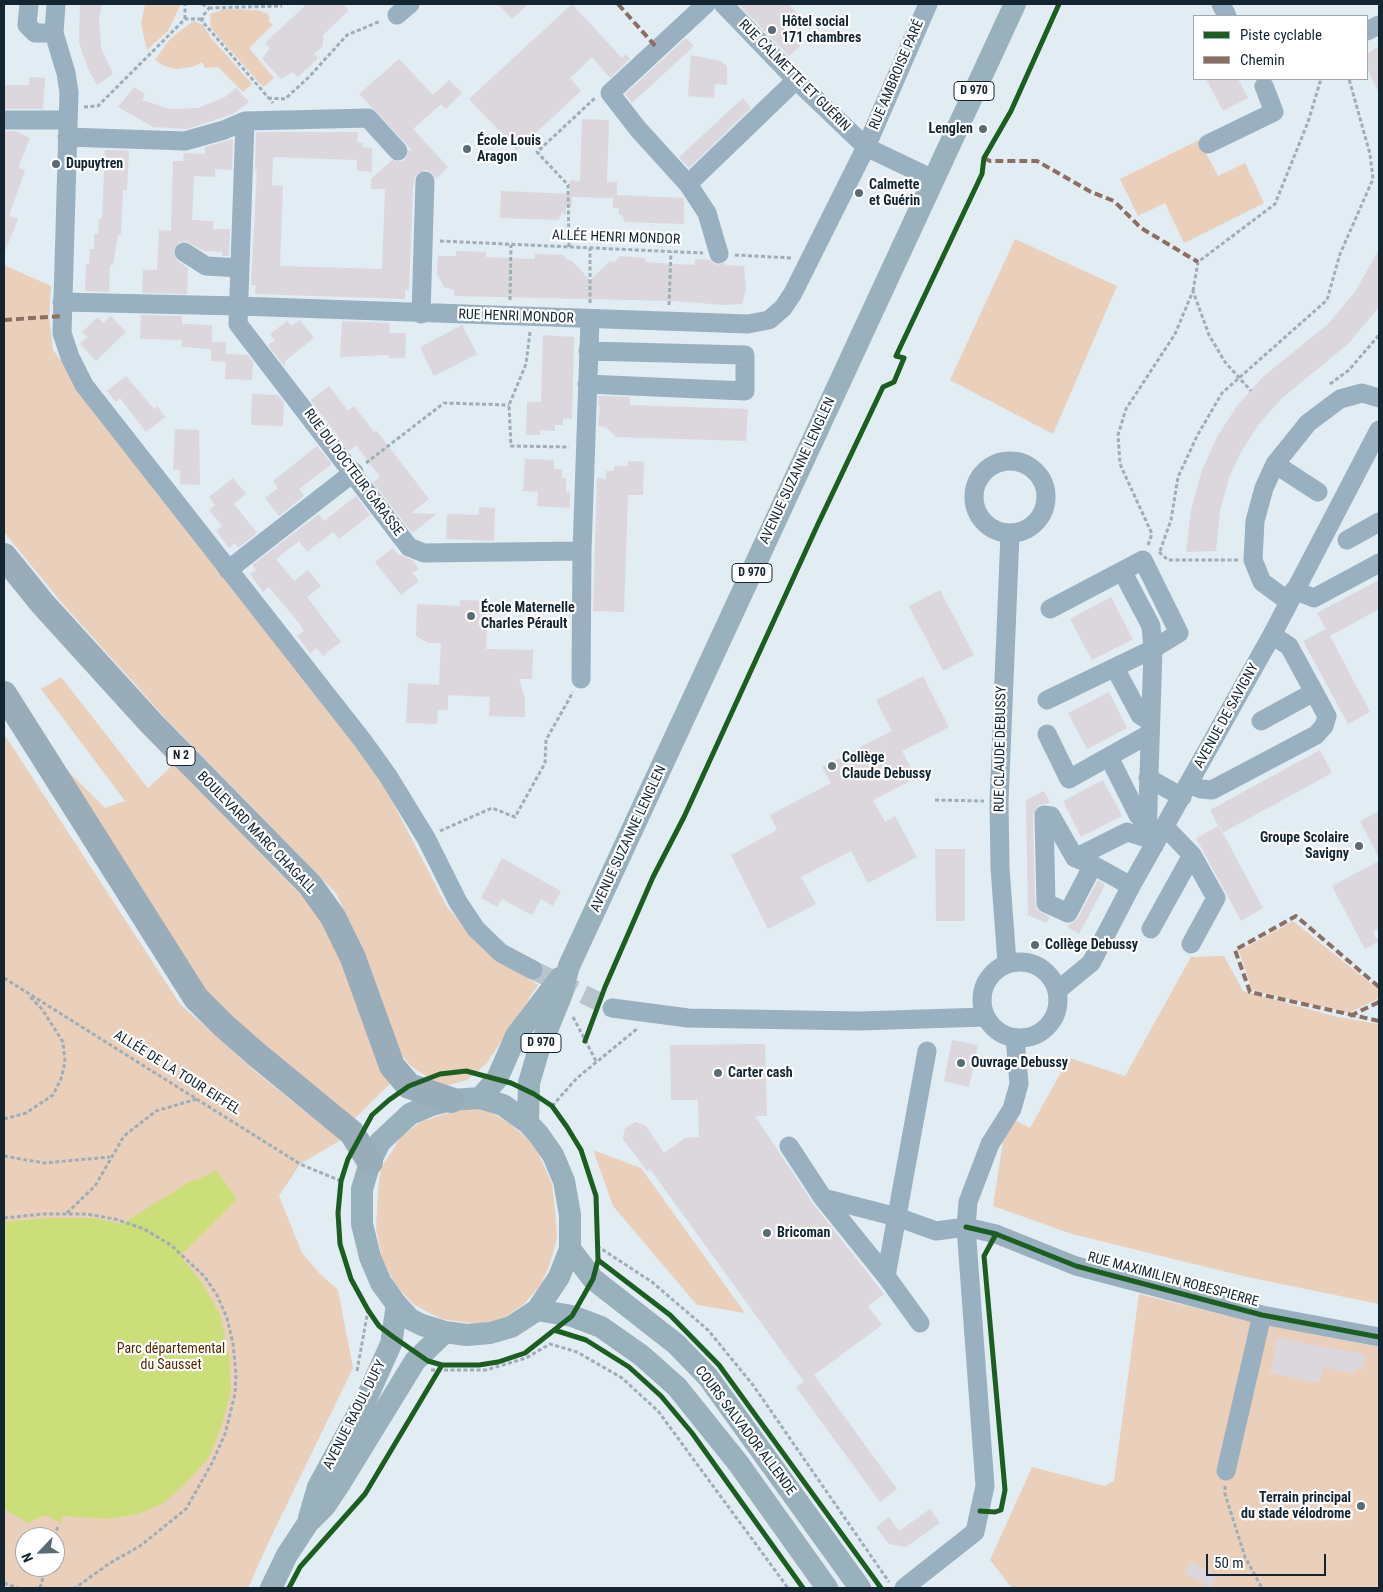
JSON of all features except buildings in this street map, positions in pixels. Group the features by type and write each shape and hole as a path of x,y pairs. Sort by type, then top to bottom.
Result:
{"highway":[{"name":"BOULEVARD MARC CHAGALL","path":"4,556 42,603 151,723 310,885 332,917 353,958 392,1066 409,1086 451,1100"},
{"path":"4,694 196,998 223,1026 352,1133 370,1162"}],"main road":[{"name":"AVENUE SUZANNE LENGLEN","path":"528,1123 528,1091 538,1052 561,996 570,966 1015,4"},
{"name":"AVENUE SUZANNE LENGLEN","path":"480,1098 501,1073 516,1036 570,966"},
{"path":"480,1098 503,1106 528,1123 539,1135 553,1156 564,1181 570,1215 570,1249 559,1277 536,1310 511,1327 490,1333 467,1335 445,1332 410,1319 397,1306 381,1282 370,1257 362,1224 362,1189 370,1162 380,1142 410,1114 451,1100 480,1098"},
{"name":"COURS SALVADOR ALLENDE","path":"570,1249 593,1279 676,1344 708,1377 860,1588"},
{"name":"AVENUE RAOUL DUFY","path":"308,1523 318,1487 368,1394 391,1344 397,1306"},
{"name":"COURS SALVADOR ALLENDE","path":"536,1310 572,1316 601,1327 641,1355 676,1387 738,1463 827,1588"},
{"name":"AVENUE RAOUL DUFY","path":"271,1588 287,1555 308,1523 325,1506 445,1332"}],"street":[{"path":"29,4 27,25 35,33 54,33"},
{"path":"56,4 54,33 66,73 69,92 62,333 70,357 84,385 363,741 407,804 458,902 476,929 501,953 534,970"},
{"path":"706,4 610,92 638,129 688,184 707,213 719,254"},
{"name":"RUE CALMETTE ET GUÉRIN","path":"724,4 796,80 866,147 933,179"},
{"name":"RUE AMBROISE PARÉ","path":"866,147 928,4"},
{"path":"688,184 796,80"},
{"path":"1208,144 1274,112 1267,81"},
{"path":"4,120 185,141 224,130 245,121 286,118 368,118 398,151"},
{"name":"RUE DU DOCTEUR GARASSE","path":"245,121 238,324 354,472 409,546 424,553 582,551"},
{"name":"RUE HENRI MONDOR","path":"62,302 239,306 590,320 748,324 768,320 783,308 793,293 866,147"},
{"path":"421,314 425,181"},
{"path":"184,252 206,266 240,268"},
{"path":"581,679 584,448 590,320"},
{"path":"587,384 745,391 745,355 588,350"},
{"path":"1379,398 1362,393 1340,399 1308,423 1275,464 1264,488 1255,521 1253,560 1262,582 1291,596 1314,598 1379,563"},
{"name":"AVENUE DE SAVIGNY","path":"1058,990 1091,962 1131,886 1153,834 1186,790 1272,635 1379,430"},
{"path":"1275,464 1318,492"},
{"path":"228,570 354,472"},
{"path":"1347,540 1379,522"},
{"name":"RUE CLAUDE DEBUSSY","path":"1007,964 1000,868 999,801 1010,534"},
{"path":"1047,700 1153,649 1179,633 1143,560 1050,609"},
{"path":"1122,571 1152,626 1153,649 1148,778 1153,834"},
{"path":"1148,778 1186,790 1212,790 1316,735 1324,726 1327,716 1290,646 1272,635"},
{"path":"1115,668 1149,728"},
{"path":"1261,721 1314,692"},
{"path":"1047,734 1069,779 1109,758 1149,728"},
{"path":"1109,758 1138,815 1153,834 1192,855 1216,898 1190,944"},
{"path":"1094,865 1068,913 1046,903 1044,815 1051,816 1075,858 1094,865 1131,886"},
{"path":"1075,858 1127,832 1153,834"},
{"path":"1151,929 1192,855"},
{"path":"1020,961 1033,963 1044,969 1053,978 1058,990 1059,1003 1056,1015 1050,1026 1040,1034 1028,1038 1015,1038 1003,1034 993,1027 985,1016 982,1004 983,991 988,979 996,970 1007,964 1020,961"},
{"path":"612,1008 688,1018 859,1020 985,1016"},
{"path":"904,1588 976,1532 985,1486 966,1227 968,1202 990,1144 1012,1110 1019,1084 1015,1038"},
{"path":"886,1276 927,1051"},
{"path":"789,1146 824,1198 886,1276 920,1323"},
{"name":"RUE MAXIMILIEN ROBESPIERRE","path":"824,1198 897,1217 936,1230 966,1227 996,1234 1076,1266 1262,1315 1379,1337"},
{"path":"1226,1471 1262,1315"}],"path":[{"path":"69,92 80,92 80,108 98,106 184,19 184,4"},
{"path":"202,4 209,8 282,6"},
{"path":"203,19 209,8"},
{"path":"268,98 285,99 309,77 347,35 403,9"},
{"path":"184,19 203,19"},
{"path":"203,19 217,40 286,118"},
{"path":"1143,560 1152,534 1120,464 1118,435 1126,409 1174,334 1193,292 1198,262 1274,204 1308,122 1321,80"},
{"path":"1143,560 1160,551 1171,520 1178,477 1197,436 1222,393 1327,300 1340,254 1373,179 1370,154 1349,80"},
{"path":"569,247 568,185 537,152 593,99 610,92"},
{"path":"510,316 511,245"},
{"path":"590,248 590,320"},
{"path":"668,321 671,252"},
{"path":"1193,292 1209,335 1225,362 1251,391"},
{"path":"532,317 526,364 509,405 511,446 584,448"},
{"path":"1340,399 1330,383 1349,370 1379,335"},
{"path":"354,472 444,403 509,405"},
{"path":"1160,551 1168,560 1253,560"},
{"path":"426,838 492,808 515,817 545,763 546,740 581,679"},
{"path":"935,800 999,801"},
{"path":"4,1119 26,1113 53,1095 61,1079 65,1062 63,1042 52,1022 24,990"},
{"path":"552,1106 596,1061 643,1024"},
{"path":"588,1032 585,1041 596,1061"},
{"path":"528,1091 552,1106 557,1113"},
{"path":"67,1213 95,1186 124,1136 156,1111 198,1099"},
{"path":"4,1156 44,1163 111,1157"},
{"path":"340,1189 343,1174"},
{"path":"4,1218 67,1213 87,1214 115,1219 144,1229 171,1245 205,1277 217,1296 227,1318 233,1344 236,1374 235,1394 225,1434 212,1463 186,1509 140,1546 110,1563 75,1588"},
{"path":"593,1279 598,1260 597,1239"},
{"path":"597,1246 652,1282 708,1330 753,1385 894,1588"},
{"path":"364,1303 379,1326 392,1336"},
{"path":"423,1363 428,1361 442,1365 480,1365 498,1362 525,1353 542,1341"},
{"path":"423,1363 439,1371 486,1370 526,1358 550,1344 577,1352 622,1378 658,1411 788,1588"},
{"path":"434,1379 442,1365"},
{"path":"1226,1471 1225,1494 1244,1557 1262,1588"},
{"path":"4,1583 18,1588"}],"green space":[{"path":"145,4 181,4 168,31 147,50 141,24"},
{"path":"224,9 257,10 268,14 270,18 268,20 273,25 249,48 274,78 263,87 211,28 210,14"},
{"path":"193,21 203,25 211,38 252,84 243,92 218,67 205,68 202,62 193,67 175,69 164,66 155,60 170,39"},
{"path":"1199,140 1218,176 1245,163 1264,203 1184,243 1165,203 1138,216 1120,179"},
{"path":"1015,239 1117,286 1053,434 950,380"},
{"path":"4,265 51,286 49,317 53,350 380,778 447,907 483,949 538,985 487,1063 467,1080 449,1085 440,1085 412,1067 399,1052 367,960 336,893 167,720 62,603 4,532"},
{"path":"61,677 148,788 174,764 321,916 347,967 390,1084 353,1120 242,1030 200,984 64,767 105,808 125,801 41,689"},
{"name":"Parc départemental du Sausset","path":"4,734 180,1004 257,1073 341,1140 300,1164 279,1196 302,1253 320,1274 338,1290 353,1368 248,1588 4,1588"},
{"path":"1293,921 1379,990 1379,998 1349,1013 1252,990 1239,951"},
{"path":"1224,956 1243,991 1337,1017 1379,1024 1379,1304 1247,1277 1072,1234 993,1206 1007,1116 1030,1128 1069,1058 1125,1076 1191,957"},
{"path":"460,1109 484,1109 508,1122 535,1146 552,1184 555,1209 557,1239 549,1266 540,1286 524,1304 504,1318 479,1324 441,1319 413,1304 395,1284 382,1258 376,1229 381,1168 401,1137 420,1122"},
{"path":"593,1150 641,1168 745,1313 697,1305 613,1206"},
{"path":"1139,1294 1249,1321 1379,1347 1379,1588 1012,1588 990,1560 1032,1467 1105,1486 1114,1481"}],"shaded area":[{"path":"216,1170 237,1199 180,1256 201,1281 220,1315 229,1356 231,1390 222,1425 208,1459 183,1486 162,1504 139,1514 110,1519 63,1516 61,1523 45,1515 28,1523 4,1509 4,1222 46,1218 93,1218 122,1224 194,1179 195,1181"}],"tunnel":[{"path":"533,970 612,1008"}],"marked path":[{"path":"618,4 657,48"},
{"path":"984,158 990,161 1037,161 1091,192 1114,201 1141,228 1198,262"},
{"path":"4,320 62,316"},
{"path":"1379,987 1296,916 1235,950 1250,992 1379,1021"},
{"path":"1350,1016 1379,1002"}],"cycle path":[{"path":"585,1041 605,987 653,877 684,817 818,524 883,387 894,382 904,358 896,356 982,174 984,158 1011,111 1059,4"},
{"path":"466,1071 511,1083 534,1094 552,1106 567,1127 581,1150 596,1196 598,1260 593,1279 572,1316 525,1353 498,1362 479,1365 442,1365 428,1361 392,1336 379,1326 368,1310 351,1279 340,1244 338,1213 341,1181 348,1159 372,1115 409,1086 440,1074 466,1071"},
{"path":"966,1227 996,1234 1076,1266 1262,1315 1379,1337"},
{"path":"980,1511 995,1512 1001,1510 1005,1490 984,1256 996,1234"},
{"path":"598,1260 670,1315 719,1365 881,1588"},
{"path":"554,1330 586,1340 629,1367 661,1396 692,1433 803,1588"},
{"path":"289,1588 300,1567 365,1494 442,1365"}],"place":[{"name":"Hôtel social 171 chambres","path":"772,30"},
{"name":"Lenglen","path":"983,129"},
{"name":"École Louis Aragon","path":"467,149"},
{"name":"Dupuytren","path":"56,164"},
{"name":"Calmette et Guérin","path":"859,193"},
{"name":"École Maternelle Charles Pérault","path":"471,616"},
{"name":"Collège Claude Debussy","path":"832,766"},
{"name":"Groupe Scolaire Savigny","path":"1359,846"},
{"name":"Collège Debussy","path":"1035,945"},
{"name":"Ouvrage Debussy","path":"961,1063"},
{"name":"Carter cash","path":"718,1073"},
{"name":"Bricoman","path":"767,1233"},
{"name":"Terrain principal du stade vélodrome","path":"1361,1506"}]}
